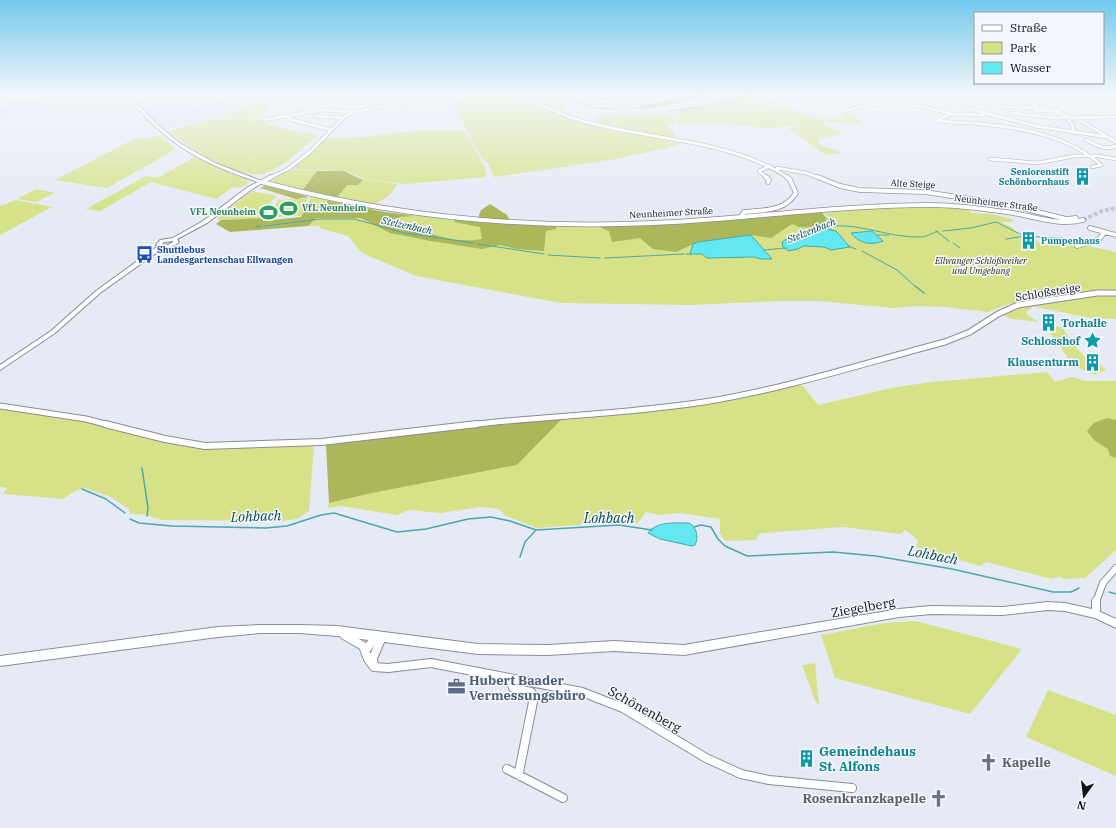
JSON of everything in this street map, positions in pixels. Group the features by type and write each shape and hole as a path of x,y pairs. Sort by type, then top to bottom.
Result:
{"main road":[{"path":"164,133 178,144 209,162 262,182"},
{"path":"250,178 255,182 253,187"},
{"path":"0,368 53,332 98,292 162,246 159,245 160,242 174,239 209,220 262,182"},
{"name":"Ziegelberg","path":"0,661 218,632 300,629 379,636 478,649 548,650 614,646 684,650 899,613 931,610 1003,610 1048,606 1065,607 1096,614 1116,624"}],"street":[{"path":"277,187 270,182 276,176 304,157 329,133"},
{"path":"638,133 721,150 770,166 794,181 796,190 793,199 787,204 772,210 744,212 742,214 744,217"},
{"path":"1030,133 1073,145 1093,156 1101,165 1092,167"},
{"path":"1074,133 1107,137"},
{"path":"1100,133 1116,142"},
{"path":"1086,140 1104,148 1110,149 1116,146"},
{"path":"990,159 1038,163 1074,156 1093,156 1116,159"},
{"path":"768,182 769,180 759,171 770,166"},
{"name":"Alte Steige","path":"774,168 806,173 849,188 872,191 925,192 941,194 1010,204 1066,219 1076,218"},
{"path":"262,182 276,176"},
{"name":"Neunheimer Straße","path":"262,182 329,200 374,209 479,221 588,224 744,217 926,205 980,208 1069,222 1083,220"},
{"path":"1047,219 1052,216"},
{"path":"1090,228 1116,235"},
{"path":"1078,246 1085,242 1099,239 1104,233"},
{"name":"Schloßsteige","path":"0,406 86,419 165,439 205,446 321,442 527,418 658,408 704,402 763,391 916,350 970,332 1018,304 1097,293 1116,293"},
{"path":"1096,614 1094,604 1099,587 1116,568"},
{"path":"336,632 357,641 366,650 368,659 374,667"},
{"path":"366,650 379,636"},
{"path":"374,667 373,658 379,636"},
{"name":"Schönenberg","path":"374,667 387,669 420,662 431,663 511,679 562,686 606,700 707,758 740,773 768,780 830,784 852,788"},
{"path":"511,679 512,688 531,692 534,697 519,772 520,776"},
{"path":"508,769 563,798"}],"green space":[{"path":"170,133 303,133 317,136 286,162 265,173 254,174 228,168 188,145"},
{"path":"400,133 466,133 485,168 486,177 405,184 365,179 345,171 291,169 326,138 363,137"},
{"path":"468,133 635,133 680,143 667,148 611,160 494,177 488,163 481,157"},
{"path":"640,133 673,133 674,139"},
{"path":"795,133 840,133 842,134 820,139 817,142 824,147 842,153 826,155"},
{"path":"160,136 176,149 107,188 55,180 134,139"},
{"path":"196,156 249,180 247,181 247,184 242,187 231,188 217,199 151,182 100,211 86,209 146,176 158,178"},
{"path":"289,169 317,171 301,192 279,186 272,180"},
{"path":"317,171 344,171 363,180 358,185 347,185 335,200 301,192"},
{"name":"Ellwanger Schloßweiher und Umgebung","path":"356,178 397,184 389,195 372,206 373,211 455,220 594,225 601,228 820,213 831,220 824,213 896,207 931,206 967,208 971,213 992,214 1014,220 1010,222 1001,222 1013,228 1021,238 1034,238 1039,243 1079,244 1116,252 1116,319 1090,318 1031,306 1032,308 1026,312 1027,315 1039,322 1013,319 1004,316 1005,313 1028,304 1022,301 988,312 945,307 917,306 893,308 819,301 691,305 561,303 416,276 362,253 348,236 319,228 321,226 304,226 311,194"},
{"path":"266,185 309,197 296,199 260,188"},
{"path":"36,189 55,193 36,202 17,199"},
{"path":"252,191 277,196 265,208 260,218 218,220 218,217"},
{"name":"VfL Neunheim","path":"308,198 301,216 269,217 278,200"},
{"path":"16,200 52,207 0,235 0,206"},
{"path":"310,201 317,207 323,207 328,201 415,216 399,217 400,222 405,227 452,239 482,239 480,227 454,222 455,220 477,221 481,210 490,204 507,215 512,224 556,225 556,229 546,231 544,251 517,249 500,245 482,249 431,241 390,233 361,218 316,218 308,226 230,232 216,224 221,220 263,218 263,221 301,217"},
{"path":"821,211 827,219 822,228 799,227 792,224 771,238 751,235 698,242 676,252 653,249 640,238 612,242 609,231 592,224 651,223"},
{"path":"1044,325 1062,327 1078,350 1093,365 1099,364 1106,370 1095,375 1074,366"},
{"path":"1047,372 1055,382 1072,377 1085,381 1116,381 1116,550 1085,578 1064,579 1059,576 1052,579 986,562 980,566 916,547 918,540 905,530 900,534 843,527 763,533 759,534 756,540 725,541 720,533 720,519 680,513 659,515 646,512 638,523 589,521 579,525 537,528 506,516 499,509 481,507 440,513 409,510 397,515 341,506 327,508 329,503 372,493 517,465 562,419 664,409 795,384 803,386 818,405 896,387 932,382"},
{"path":"0,408 87,421 188,445 314,445 309,511 297,519 283,521 162,520 141,514 130,514 129,509 111,497 85,488 75,491 63,499 3,494 7,488 0,487"},
{"path":"1107,418 1116,420 1116,458 1110,456 1108,449 1094,440 1087,431 1094,423"},
{"path":"562,419 517,465 372,493 329,503 326,445 517,422"},
{"path":"916,621 1022,649 970,714 835,678 821,635 885,623"},
{"path":"815,663 819,706 814,698 802,665"},
{"path":"1048,690 1116,715 1116,776 1026,737"}],"water":[{"path":"827,229 836,231 850,247 831,250 824,247 803,246 789,251 783,247 782,242 792,236 803,232"},
{"path":"872,231 883,241 878,243 865,243 851,233"},
{"path":"751,235 772,259 761,259 754,257 707,258 702,254 690,254 693,244 698,242"},
{"path":"672,523 689,523 694,527 697,536 695,545 692,546 660,539 648,533 656,526"}],"waterway":[{"name":"Stelzenbach","path":"265,226 320,219 354,219 405,233 474,243"},
{"name":"Stelzenbach","path":"943,231 971,228 996,222 1024,236"},
{"name":"Stelzenbach","path":"256,227 262,226"},
{"name":"Stelzenbach","path":"830,229 833,226 855,227 909,237 923,237 937,232"},
{"path":"937,232 949,241"},
{"name":"Stelzenbach","path":"877,235 889,235"},
{"path":"1006,239 1024,236"},
{"name":"Stelzenbach","path":"1024,236 1074,239 1084,242"},
{"path":"953,243 960,248"},
{"name":"Stelzenbach","path":"478,244 544,254"},
{"path":"848,246 856,249"},
{"name":"Stelzenbach","path":"764,250 786,248"},
{"path":"862,251 897,270 916,287"},
{"name":"Stelzenbach","path":"605,258 684,254"},
{"name":"Stelzenbach","path":"686,254 691,254"},
{"name":"Stelzenbach","path":"548,255 600,258"},
{"path":"915,286 924,293"},
{"path":"142,468 148,508 147,516"},
{"name":"Lohbach","path":"82,489 106,499 125,513"},
{"name":"Lohbach","path":"130,519 139,523 172,526 266,528 287,526 321,515 334,513 397,532 426,529 468,519 491,517 510,521 536,530"},
{"name":"Lohbach","path":"536,530 619,525 652,530"},
{"name":"Lohbach","path":"694,527 701,525 711,527 718,539 725,546 747,556 833,552 876,556 952,569 1053,592 1071,592 1079,588"},
{"path":"520,557 525,542 536,530"},
{"name":"Lohbach","path":"1109,592 1116,594"}],"tunnel":[{"path":"1083,220 1102,211 1116,208"}],"place":[{"name":"Seniorenstift Schönbornhaus","path":"1082,177"},
{"name":"VfL Neunheim","path":"289,208"},
{"name":"VFL Neunheim","path":"269,212"},
{"name":"Pumpenhaus","path":"1028,241"},
{"name":"Shuttlebus Landesgartenschau Ellwangen","path":"144,255"},
{"name":"Torhalle","path":"1048,323"},
{"name":"Schlosshof","path":"1093,341"},
{"name":"Klausenturm","path":"1092,362"},
{"name":"Hubert Baader Vermessungsbüro","path":"456,687"},
{"name":"Gemeindehaus St. Alfons","path":"806,758"},
{"name":"Kapelle","path":"989,762"},
{"name":"Rosenkranzkapelle","path":"939,798"}]}
